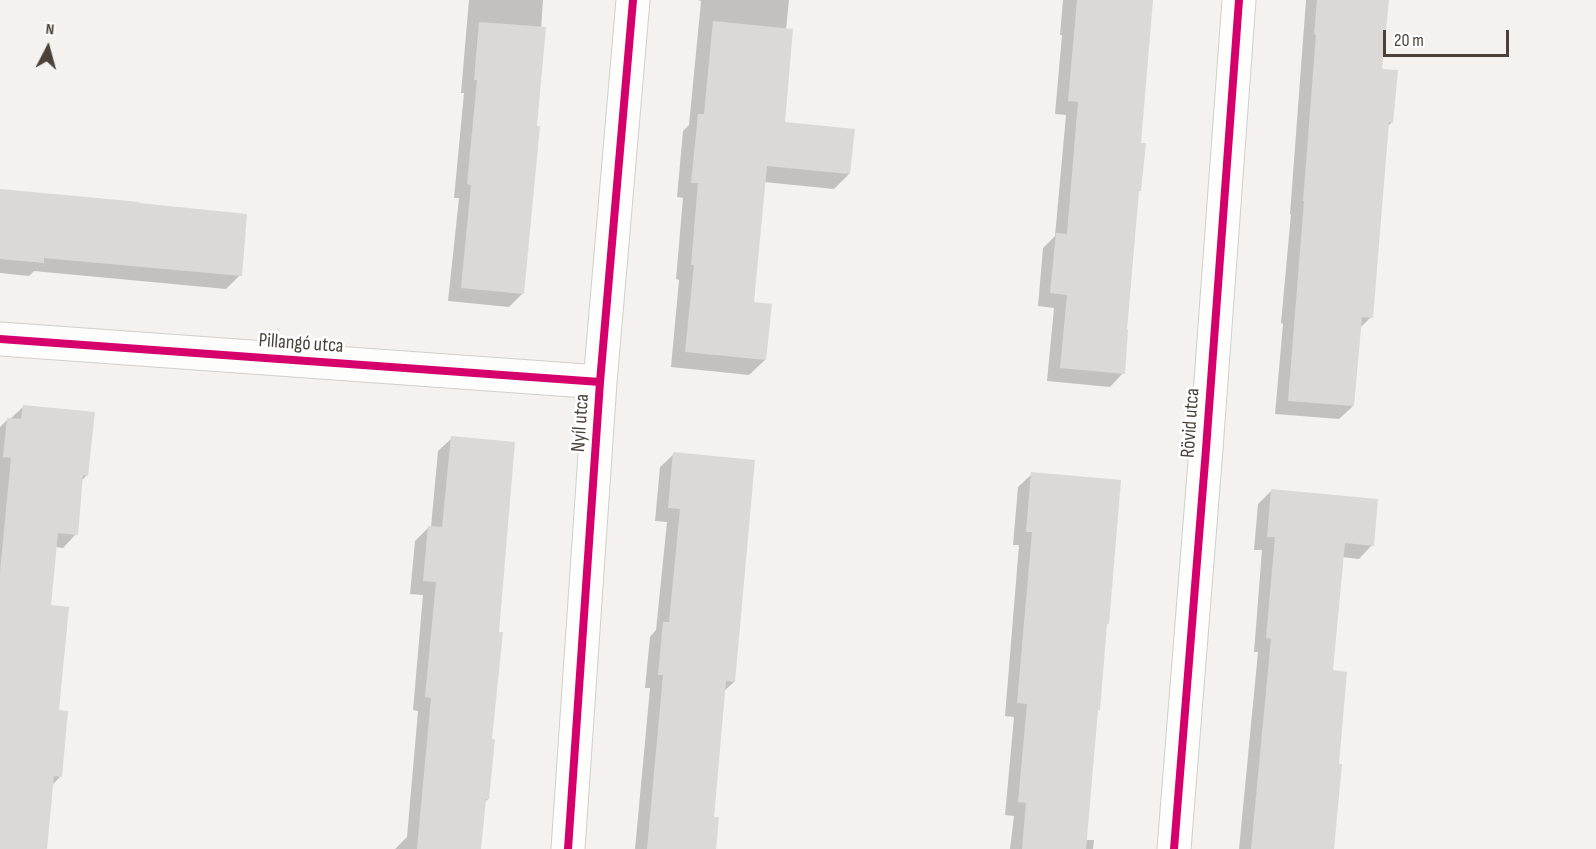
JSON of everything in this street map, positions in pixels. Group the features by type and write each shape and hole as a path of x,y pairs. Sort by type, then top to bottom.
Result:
{"street":[{"name":"Nyíl utca","path":"568,849 600,382 633,0"},
{"name":"Rövid utca","path":"1174,849 1239,0"},
{"name":"Pillangó utca","path":"0,339 600,382"}],"building":[{"path":"1077,0 1153,0 1141,143 1146,143 1141,191 1139,191 1125,374 1060,368 1067,295 1050,293 1056,233 1067,234 1078,102 1068,101"},
{"path":"1317,0 1389,0 1382,69 1398,70 1393,123 1389,122 1373,318 1362,317 1354,406 1288,401"},
{"path":"713,21 793,29 785,122 855,129 850,174 767,166 754,302 772,304 766,360 685,352 694,265 691,265 698,183 691,183 698,114 704,114"},
{"path":"479,22 546,27 537,126 540,126 524,294 461,288 471,185 467,184 477,80 474,80"},
{"path":"0,189 247,214 242,276 44,258 44,263 0,259"},
{"path":"23,405 95,412 88,476 83,475 78,535 58,533 51,605 69,607 59,710 68,711 62,777 54,776 47,849 0,849 0,572 11,458 3,457 7,418 21,419"},
{"path":"451,436 515,442 499,632 503,632 492,739 495,739 481,849 417,849 431,698 425,697 436,582 423,581 428,526 442,527"},
{"path":"673,452 755,460 735,682 726,681 714,817 719,817 716,849 647,849 663,675 658,675 663,622 669,622 680,509 668,508"},
{"path":"1031,472 1121,480 1086,849 1022,849 1026,803 1018,802 1027,704 1017,703 1032,532 1026,532"},
{"path":"1271,489 1378,499 1374,546 1345,543 1333,670 1347,672 1334,849 1251,849 1271,639 1266,638 1275,537 1267,537"}],"cycle path":[{"path":"568,849 600,382 633,0"},
{"path":"1174,849 1239,0"},
{"path":"0,339 600,382"}]}
